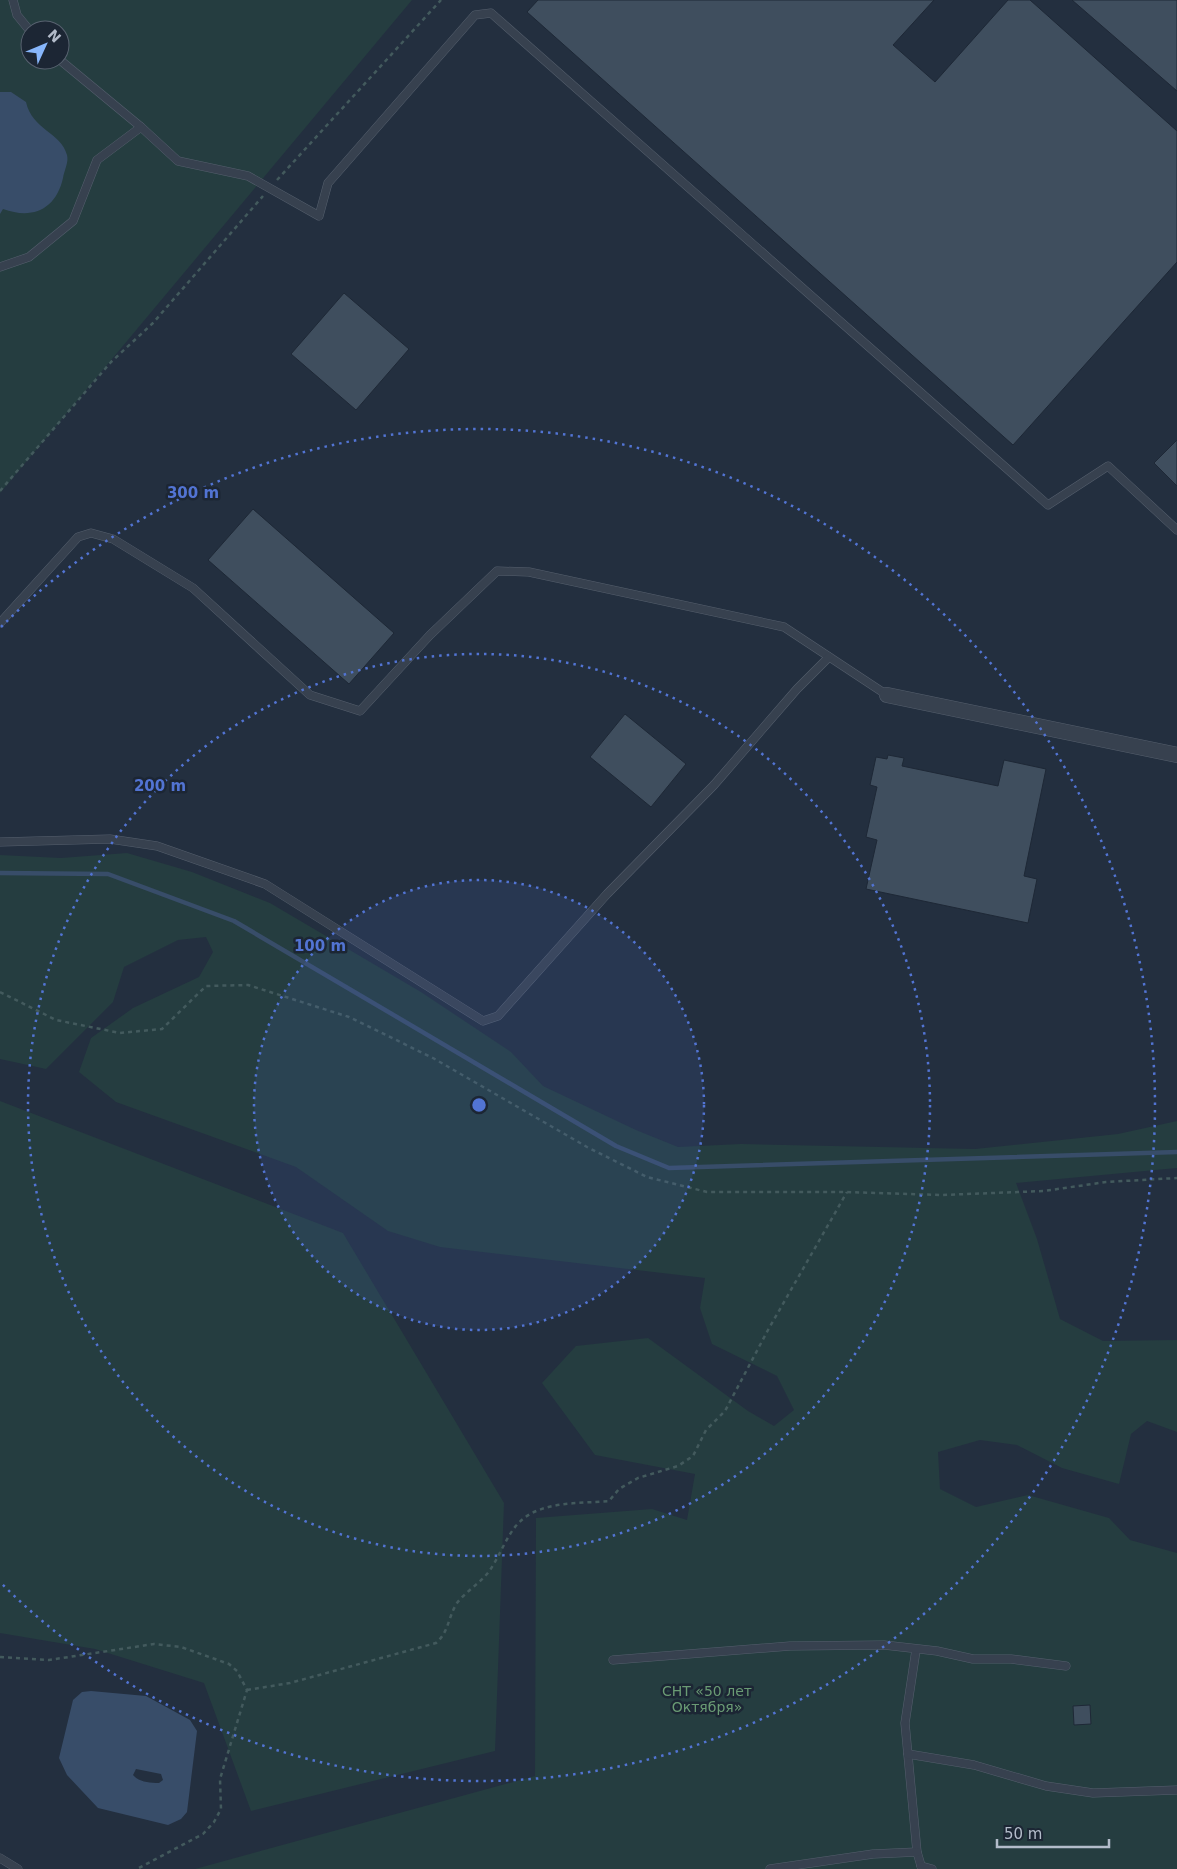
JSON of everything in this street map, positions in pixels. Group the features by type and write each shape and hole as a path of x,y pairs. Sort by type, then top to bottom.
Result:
{"street":[{"path":"887,695 1177,755"}],"lane":[{"path":"13,0 17,15 21,20"},
{"path":"70,68 141,127 178,161 248,176 319,216 328,183 475,15 491,13 1048,505 1108,466 1177,530"},
{"path":"0,267 29,257 73,221 97,160 141,127"},
{"path":"0,623 78,537 91,533 114,539 193,588 310,695 360,711 430,636 497,571 529,572 784,627 887,695"},
{"path":"0,842 110,839 157,846 265,884 484,1021 498,1016 607,894 714,786 797,689 829,657"},
{"path":"613,1660 790,1646 884,1645 937,1651 972,1659 1012,1659 1066,1666"},
{"path":"916,1650 904,1723 917,1852 922,1867 932,1869"},
{"path":"908,1754 974,1765 1046,1786 1093,1793 1177,1790"},
{"path":"770,1869 872,1854 917,1852"},
{"path":"0,1858 18,1869"}],"path":[{"path":"0,491 111,362 153,323 270,187 441,0"},
{"path":"0,992 56,1020 120,1034 162,1030 206,986 248,985 349,1017 433,1058 587,1147 647,1177 707,1192 847,1192 942,1195 1044,1191 1106,1182 1177,1178"},
{"path":"247,1690 290,1683 436,1643 446,1634 452,1612 459,1600 489,1572 515,1527 528,1514 557,1505 609,1501 619,1489 638,1478 678,1466 693,1456 706,1430 725,1411 768,1330 847,1192"},
{"path":"0,1657 50,1660 154,1644 181,1647 229,1664 237,1671 247,1690 220,1779 221,1809 214,1822 203,1834 137,1869"}],"green space":[{"path":"0,0 412,0 0,493"},
{"name":"СНТ «50 лет Октября»","path":"127,853 192,872 270,903 421,992 511,1052 543,1086 636,1130 678,1147 741,1144 975,1149 1118,1134 1177,1121 1177,1168 1016,1183 1037,1239 1060,1319 1103,1341 1177,1340 1177,1432 1147,1421 1131,1434 1119,1484 1062,1468 1017,1445 980,1440 938,1452 940,1489 976,1507 1028,1495 1109,1518 1130,1540 1177,1553 1177,1869 195,1869 535,1776 536,1518 652,1509 687,1520 695,1474 595,1455 542,1383 576,1346 648,1338 748,1411 774,1426 794,1410 777,1376 712,1344 700,1308 705,1278 440,1247 388,1231 296,1167 116,1102 79,1072 91,1038 133,1008 199,977 213,952 206,937 178,940 124,967 113,1002 46,1069 0,1059 0,855 61,858"},
{"path":"0,1101 343,1233 504,1503 495,1751 251,1811 204,1683 95,1649 0,1633"}],"water":[{"path":"0,92 11,92 26,102 34,119 59,141 67,155 67,164 60,189 49,204 33,212 14,212 3,209 0,214"},
{"path":"91,1691 146,1696 190,1720 197,1731 187,1812 181,1819 168,1825 98,1808 67,1775 59,1758 73,1700 82,1692","holes":["136,1769 161,1774 163,1780 159,1783 144,1782 133,1775"]}],"building":[{"path":"538,0 934,0 893,45 935,82 1008,0 1030,0 1177,131 1177,262 1013,445 527,12"},
{"path":"1072,0 1177,0 1177,91"},
{"path":"344,293 409,349 356,410 291,354"},
{"path":"1177,440 1177,486 1154,463"},
{"path":"253,509 394,633 349,684 208,560"},
{"path":"625,714 686,764 651,807 590,757"},
{"path":"888,755 904,758 902,766 998,786 1004,760 1046,769 1024,876 1037,879 1028,923 866,889 877,840 866,837 877,787 870,785 876,757 887,759"},
{"path":"1090,1705 1091,1724 1074,1725 1073,1706"}],"waterway":[{"path":"0,873 108,874 234,921 616,1146 669,1168 1177,1152"}]}
